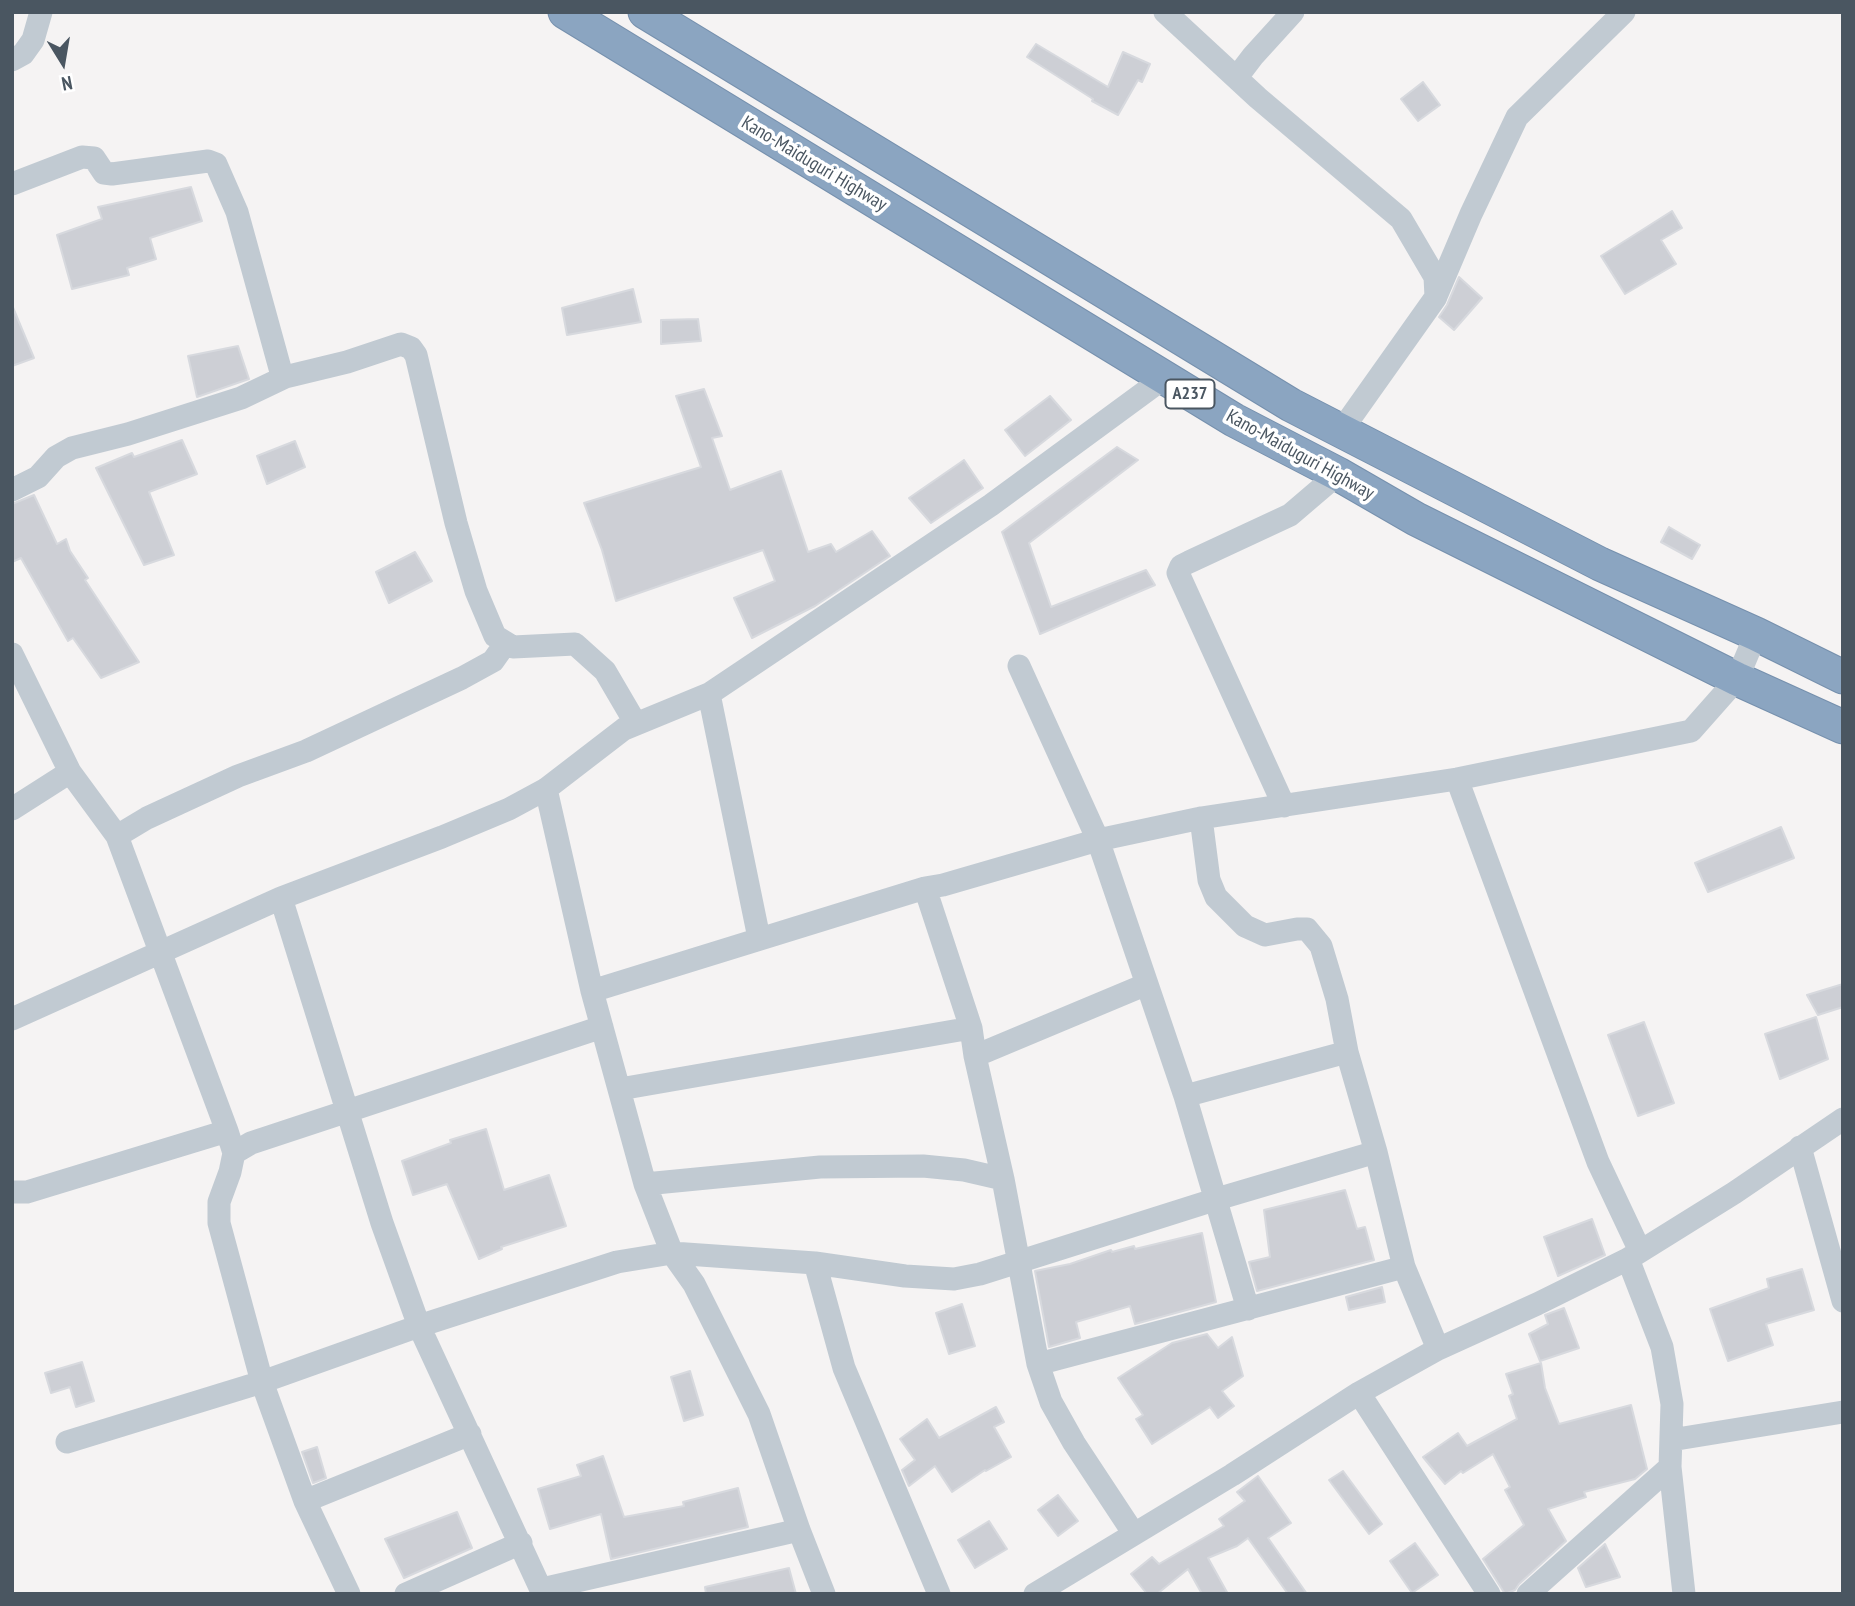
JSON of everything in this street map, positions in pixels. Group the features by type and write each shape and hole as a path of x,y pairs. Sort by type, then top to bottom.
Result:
{"highway":[{"name":"Kano-Maiduguri Highway","path":"565,12 1234,420 1338,474 1416,519 1737,679 1843,727"},
{"name":"Kano-Maiduguri Highway","path":"645,12 1291,405 1600,564 1756,634 1843,677"}],"street":[{"path":"12,60 23,54 33,40 41,12"},
{"path":"1165,12 1258,98 1401,219 1435,277 1436,297"},
{"path":"1237,77 1293,12"},
{"path":"1341,430 1436,297 1471,214 1517,117 1624,12"},
{"path":"12,184 82,157 94,158 104,173 112,174 208,160 216,164 237,212 281,372 285,377"},
{"path":"12,490 38,477 57,457 72,448 128,434 241,398 285,377 347,362 401,344 411,348 416,355 456,523 476,591 495,636 513,647 575,644 605,671 636,724"},
{"path":"12,1019 281,898 442,837 509,809 546,789 624,729 709,694 991,505 1164,378"},
{"path":"1284,806 1178,573 1181,566 1290,515 1338,474"},
{"path":"592,991 925,888 1098,840 1201,818 1457,779 1691,732 1737,679 1756,634"},
{"path":"117,836 159,812 238,776 319,745 462,678 492,661 505,644"},
{"path":"12,654 70,772 117,836 231,1142 230,1172 219,1202 219,1223 262,1382 306,1501 349,1594"},
{"path":"1019,666 1098,840 1185,1096 1248,1310"},
{"path":"709,694 759,938"},
{"path":"12,809 70,772"},
{"path":"1457,779 1634,1255 1662,1347 1672,1404 1670,1467 1684,1594"},
{"path":"546,789 592,991 645,1184 672,1253 694,1284 759,1414 824,1594"},
{"path":"1201,818 1209,880 1216,897 1245,926 1265,935 1307,929 1321,946 1337,999 1347,1052 1376,1152 1404,1267 1438,1349"},
{"path":"925,888 971,1028 1038,1364 1051,1402 1074,1443 1134,1534"},
{"path":"281,898 382,1223 419,1326 543,1591 799,1530"},
{"path":"975,1056 1147,984"},
{"path":"12,1192 27,1192 231,1142 251,1143 602,1027"},
{"path":"620,1089 971,1028"},
{"path":"1185,1096 1347,1052"},
{"path":"1035,1594 1315,1423 1359,1393 1438,1349 1538,1304 1634,1255 1734,1193 1843,1119"},
{"path":"1800,1147 1843,1301"},
{"path":"67,1442 262,1382 419,1326 617,1262 672,1253 815,1263 905,1276 954,1279 980,1274 1376,1152"},
{"path":"645,1184 833,1167 923,1166 964,1170 1003,1180"},
{"path":"815,1263 844,1367 939,1594"},
{"path":"1038,1364 1404,1267"},
{"path":"1359,1393 1489,1594"},
{"path":"1671,1440 1843,1412"},
{"path":"306,1501 470,1433"},
{"path":"1528,1594 1670,1467"},
{"path":"406,1594 521,1543"}],"building":[{"path":"1036,44 1108,87 1123,52 1150,64 1142,82 1138,80 1118,115 1092,101 1093,99 1027,57"},
{"path":"1423,82 1440,105 1418,121 1401,99"},
{"path":"191,187 202,221 150,238 156,259 127,268 129,275 72,289 57,235 102,219 98,207"},
{"path":"1672,211 1682,228 1661,240 1676,264 1625,294 1601,256"},
{"path":"1459,277 1482,298 1454,330 1439,317"},
{"path":"633,289 641,322 567,335 562,308"},
{"path":"12,305 34,358 12,366"},
{"path":"698,319 701,341 661,344 661,320"},
{"path":"238,346 249,379 197,397 188,356"},
{"path":"704,389 722,436 712,438 730,490 781,471 808,552 831,544 836,552 872,531 890,556 815,606 752,638 734,598 775,581 763,550 616,601 602,550 584,503 701,467 676,396"},
{"path":"1050,396 1071,420 1025,456 1005,430"},
{"path":"182,440 197,474 149,492 174,555 144,565 96,468 132,453 134,457"},
{"path":"295,441 305,467 267,484 257,456"},
{"path":"1117,447 1138,460 1029,543 1051,607 1146,570 1155,585 1040,634 1002,532"},
{"path":"964,460 983,488 931,523 909,498"},
{"path":"34,495 57,544 66,539 70,551 88,578 85,580 139,662 101,678 73,638 68,641 21,558 12,562 12,504"},
{"path":"1669,527 1700,545 1692,559 1661,542"},
{"path":"415,552 432,581 389,603 376,572"},
{"path":"1781,827 1794,858 1708,892 1695,863"},
{"path":"1843,984 1843,1007 1818,1015 1807,995"},
{"path":"1816,1017 1828,1059 1780,1079 1765,1034"},
{"path":"1644,1022 1674,1103 1638,1116 1608,1035"},
{"path":"486,1129 504,1190 549,1175 566,1226 501,1247 502,1249 479,1259 447,1184 413,1195 402,1161 451,1143 450,1140"},
{"path":"1345,1190 1357,1229 1365,1227 1374,1260 1257,1291 1249,1262 1270,1257 1264,1210"},
{"path":"1592,1219 1605,1255 1558,1276 1544,1237"},
{"path":"1202,1233 1216,1302 1135,1324 1130,1306 1076,1322 1080,1338 1049,1347 1035,1271 1070,1264 1111,1250 1112,1252 1134,1246 1135,1249"},
{"path":"1802,1269 1814,1310 1766,1324 1773,1345 1728,1361 1710,1309 1769,1288 1767,1279"},
{"path":"1382,1287 1385,1302 1349,1310 1346,1297"},
{"path":"962,1304 975,1346 949,1354 936,1313"},
{"path":"1564,1308 1579,1348 1540,1361 1529,1334 1548,1324 1545,1315"},
{"path":"1207,1334 1218,1348 1232,1337 1243,1376 1222,1391 1234,1406 1218,1418 1210,1407 1152,1444 1136,1419 1143,1415 1118,1378 1172,1343"},
{"path":"82,1362 94,1401 76,1407 70,1387 51,1393 45,1373"},
{"path":"1541,1363 1545,1388 1559,1424 1631,1405 1647,1469 1635,1479 1584,1492 1586,1497 1548,1509 1566,1541 1515,1590 1505,1594 1483,1559 1524,1525 1505,1490 1510,1487 1493,1454 1463,1473 1461,1471 1445,1484 1423,1457 1458,1433 1467,1446 1517,1419 1509,1396 1513,1394 1506,1374"},
{"path":"690,1371 703,1415 684,1421 671,1377"},
{"path":"996,1407 1004,1422 994,1427 1011,1457 952,1492 935,1466 909,1486 902,1470 915,1460 900,1439 927,1419 939,1438"},
{"path":"317,1447 326,1478 313,1483 302,1452"},
{"path":"603,1456 624,1517 684,1506 683,1502 738,1488 748,1527 611,1559 601,1514 550,1529 538,1489 581,1476 577,1465"},
{"path":"1343,1471 1382,1524 1369,1534 1329,1480"},
{"path":"1258,1476 1291,1523 1268,1538 1307,1594 1288,1594 1248,1538 1237,1546 1208,1558 1228,1594 1202,1594 1188,1569 1157,1594 1147,1594 1131,1574 1152,1557 1159,1564 1224,1526 1219,1519 1245,1501 1237,1492"},
{"path":"1058,1495 1078,1521 1058,1536 1038,1510"},
{"path":"457,1512 472,1548 404,1578 385,1539"},
{"path":"989,1521 1007,1549 975,1568 958,1540"},
{"path":"1415,1543 1438,1575 1412,1593 1390,1561"},
{"path":"1605,1544 1620,1577 1586,1587 1578,1568"},
{"path":"789,1568 796,1594 706,1594 705,1587"}]}
